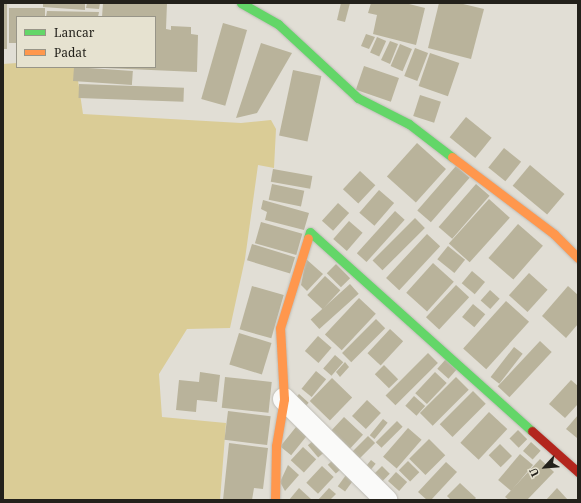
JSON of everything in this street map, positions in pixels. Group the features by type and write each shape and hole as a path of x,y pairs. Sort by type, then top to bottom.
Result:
{"street":[{"path":"241,3 278,24 358,98 409,124 554,234 578,258"},
{"path":"275,500 276,446 284,398 280,328 310,232 578,472"},
{"path":"284,398 386,500"}],"shaded area":[{"path":"16,63 16,68 76,68 83,114 241,123 271,120 276,129 274,168 258,165 245,259 230,328 187,329 159,374 162,417 226,423 220,500 3,500 3,64"}],"building":[{"path":"3,3 7,3 7,49 3,49"},
{"path":"43,3 85,3 85,10 43,7"},
{"path":"87,3 100,3 99,9 86,8"},
{"path":"103,3 167,3 166,29 171,30 171,26 191,27 191,34 198,35 197,72 105,68 156,68 156,16 102,16"},
{"path":"341,3 350,3 345,22 337,20"},
{"path":"371,3 405,3 425,8 416,45 373,34 377,15 368,13"},
{"path":"439,3 459,3 484,9 471,59 428,48"},
{"path":"9,8 45,8 45,16 16,16 16,43 9,43"},
{"path":"47,11 99,12 98,16 46,16"},
{"path":"223,23 247,30 225,106 201,99"},
{"path":"366,34 375,37 369,49 361,46"},
{"path":"377,37 386,41 379,57 370,53"},
{"path":"390,41 398,44 390,64 381,60"},
{"path":"261,43 292,53 257,113 236,118"},
{"path":"400,44 412,49 403,71 391,66"},
{"path":"415,48 428,53 417,81 404,76"},
{"path":"430,53 459,63 448,96 419,86"},
{"path":"364,66 399,78 391,102 356,90"},
{"path":"74,68 133,71 132,85 73,81"},
{"path":"293,70 321,76 307,142 279,136"},
{"path":"79,84 184,88 183,102 79,98"},
{"path":"420,95 441,102 434,123 413,116"},
{"path":"466,117 492,138 475,158 450,137"},
{"path":"417,143 446,169 416,203 387,176"},
{"path":"504,148 521,162 505,181 488,167"},
{"path":"530,165 564,194 547,215 513,186"},
{"path":"456,166 470,178 431,222 417,211"},
{"path":"273,169 312,176 310,189 271,182"},
{"path":"360,171 375,185 358,204 343,189"},
{"path":"272,184 304,191 301,207 269,200"},
{"path":"476,184 490,196 452,239 439,227"},
{"path":"379,190 394,203 374,226 359,213"},
{"path":"489,199 510,218 470,262 449,244"},
{"path":"263,200 309,213 304,230 265,220 267,212 261,209"},
{"path":"338,203 349,213 333,231 322,221"},
{"path":"395,211 405,220 367,262 357,253"},
{"path":"415,218 425,228 382,270 373,260"},
{"path":"349,221 363,233 347,251 333,239"},
{"path":"261,222 302,234 296,255 255,243"},
{"path":"518,224 543,246 513,280 488,258"},
{"path":"427,234 440,246 399,290 386,278"},
{"path":"252,244 295,257 290,273 247,260"},
{"path":"448,246 465,260 454,273 437,259"},
{"path":"306,259 323,274 307,291 301,285"},
{"path":"433,263 454,282 427,311 406,293"},
{"path":"336,264 350,278 341,287 327,273"},
{"path":"472,271 485,282 475,294 462,283"},
{"path":"529,273 548,290 528,312 509,295"},
{"path":"325,276 340,290 323,309 307,295"},
{"path":"350,284 359,294 319,329 311,319"},
{"path":"456,285 469,297 439,329 426,317"},
{"path":"252,286 284,295 271,338 240,329"},
{"path":"568,286 578,295 578,324 566,338 542,316"},
{"path":"490,290 500,299 490,309 481,300"},
{"path":"359,298 376,314 342,350 325,335"},
{"path":"506,301 529,322 486,369 463,349"},
{"path":"473,304 485,314 474,327 462,317"},
{"path":"376,319 385,328 351,362 342,353"},
{"path":"390,329 403,341 381,365 367,353"},
{"path":"239,333 272,343 262,374 229,365"},
{"path":"318,336 332,348 318,363 305,351"},
{"path":"540,341 552,352 509,397 498,386"},
{"path":"514,347 523,354 499,384 491,377"},
{"path":"428,353 438,363 395,405 386,395"},
{"path":"335,355 343,362 331,376 323,369"},
{"path":"446,359 457,369 448,379 437,369"},
{"path":"345,362 349,367 340,377 336,372"},
{"path":"384,365 398,379 389,388 375,374"},
{"path":"316,371 326,379 312,397 302,389"},
{"path":"200,372 220,375 217,402 197,400 196,412 176,410 179,380 199,382"},
{"path":"435,372 447,383 427,404 415,393"},
{"path":"225,377 272,382 269,413 222,408"},
{"path":"456,377 469,390 433,426 420,413"},
{"path":"332,378 352,397 330,420 310,401"},
{"path":"571,380 578,386 578,404 565,418 549,404"},
{"path":"473,391 486,404 452,437 440,424"},
{"path":"299,394 309,403 302,410 292,401"},
{"path":"414,396 425,406 416,416 405,406"},
{"path":"367,400 381,413 366,429 352,416"},
{"path":"228,411 271,416 267,445 224,440"},
{"path":"489,412 507,429 479,460 460,443"},
{"path":"578,415 578,437 577,438 566,429"},
{"path":"344,417 363,435 348,451 329,433"},
{"path":"383,419 388,423 374,439 370,435"},
{"path":"397,421 403,427 381,448 376,442"},
{"path":"296,427 307,436 291,455 280,446"},
{"path":"408,428 422,440 397,468 383,457"},
{"path":"518,430 527,439 519,448 510,438"},
{"path":"368,436 375,443 359,459 352,452"},
{"path":"429,439 445,455 425,475 409,459"},
{"path":"314,440 324,452 318,457 308,445"},
{"path":"531,442 541,451 533,460 523,451"},
{"path":"229,443 268,448 263,489 254,488 252,500 223,500"},
{"path":"500,444 512,456 501,467 489,455"},
{"path":"303,447 316,459 304,472 291,460"},
{"path":"520,454 533,465 511,491 498,480"},
{"path":"540,459 554,472 527,500 509,500 505,497"},
{"path":"333,460 341,469 336,474 328,465"},
{"path":"371,460 376,464 369,472 364,469"},
{"path":"408,461 419,472 410,482 399,470"},
{"path":"446,462 457,472 431,500 427,500 418,492"},
{"path":"288,465 299,475 285,491 280,482"},
{"path":"322,466 334,477 318,494 306,483"},
{"path":"382,466 390,474 377,487 369,479"},
{"path":"396,472 407,482 399,491 388,481"},
{"path":"346,475 353,480 345,492 338,486"},
{"path":"460,483 476,498 474,500 451,500 447,496"},
{"path":"299,488 312,500 289,500"},
{"path":"329,488 336,494 330,500 318,500"},
{"path":"557,488 568,500 546,500"}],"traffic: fast":[{"path":"241,3 278,24 358,98 409,124 452,157"},
{"path":"308,238 310,232 532,431"}],"traffic: slow":[{"path":"452,157 554,234 578,258"},
{"path":"275,500 276,446 284,399 280,328 308,238"}],"traffic: jam":[{"path":"532,431 578,472"}]}
